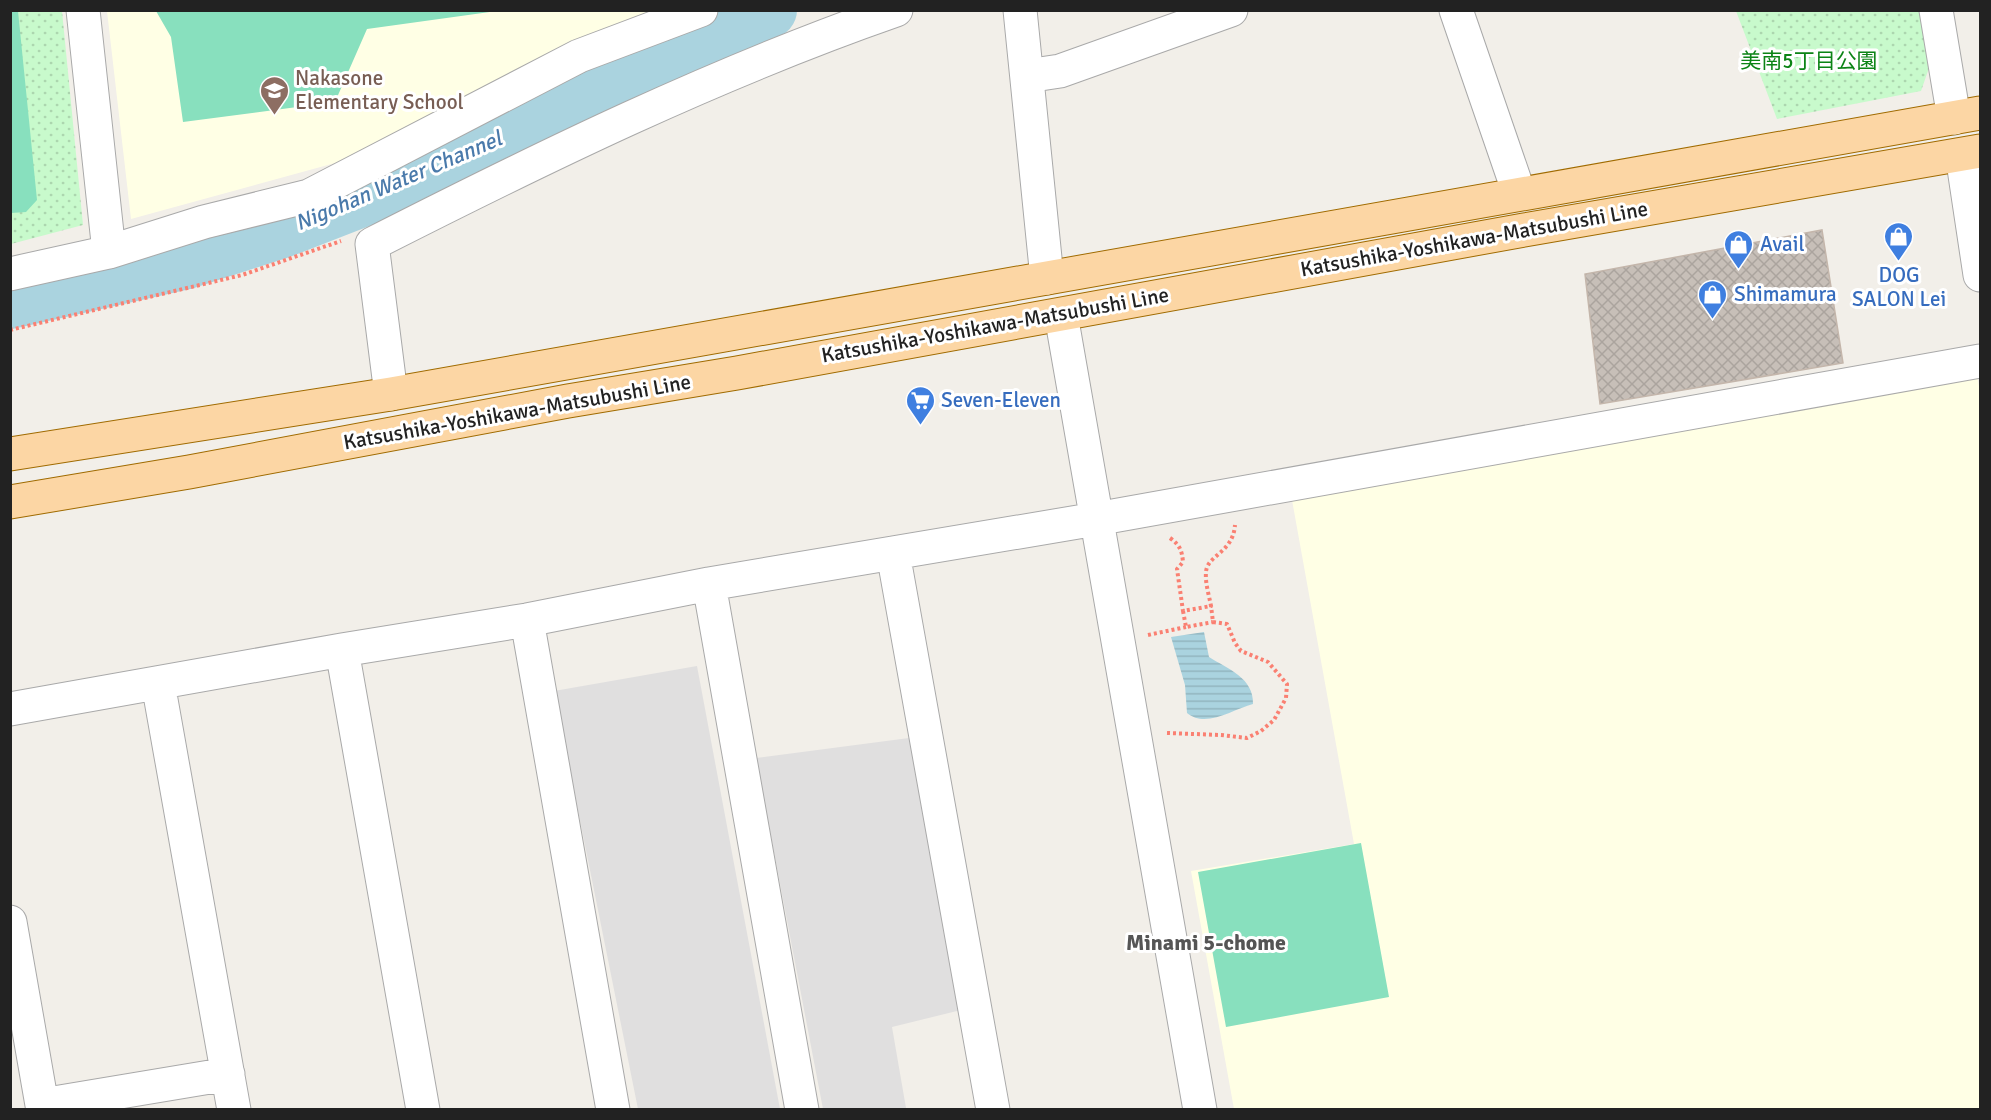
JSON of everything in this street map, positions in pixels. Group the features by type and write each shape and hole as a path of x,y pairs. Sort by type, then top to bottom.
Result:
{"main road":[{"name":"Katsushika-Yoshikawa-Matsubushi Line","path":"10,454 391,394 1520,193 1967,116"},
{"name":"Katsushika-Yoshikawa-Matsubushi Line","path":"10,502 189,472 556,403 737,373 1524,230 1971,153"}],"street":[{"path":"83,10 109,252"},
{"path":"10,274 109,252 204,222 309,196 579,56 701,10"},
{"path":"391,394 372,244 575,143 693,89 835,31 896,10"},
{"path":"1020,10 1047,278"},
{"path":"1027,76 1060,71 1231,10"},
{"path":"1456,10 1520,193"},
{"path":"1936,10 1967,116"},
{"path":"1971,153 1980,275"},
{"path":"1061,315 1200,1110"},
{"path":"10,709 342,650 527,620 709,584 1096,519 1980,361"},
{"path":"893,553 993,1110"},
{"path":"709,584 802,1110"},
{"path":"527,620 613,1110"},
{"path":"342,650 423,1110"},
{"path":"158,683 234,1110"},
{"path":"10,922 42,1105 228,1074"}],"path":[{"path":"1213,622 1206,571 1212,559 1228,547 1233,536 1234,519 1230,495"},
{"path":"1162,535 1176,542 1182,551 1183,562 1177,570 1186,627"},
{"path":"1184,611 1210,606"},
{"path":"1140,636 1213,622 1227,624 1241,651 1268,662 1287,684 1286,698 1274,720 1261,731 1247,738 1221,735 1157,734"}],"shaded area":[{"name":"Nakasone Elementary School","path":"107,11 649,11 524,68 335,163 131,219"},
{"path":"1975,362 1980,393 1980,1109 1234,1109 1191,871 1354,844 1292,500"},
{"path":"697,666 780,1109 638,1109 554,691"},
{"path":"909,738 961,1010 892,1027 906,1108 895,1110 823,1109 756,758"}],"green space":[{"path":"10,11 18,11 37,200 26,212 11,213"},
{"path":"11,11 62,11 83,225 11,244"},
{"path":"156,11 497,11 367,29 335,102 183,122 171,37"},
{"name":"美南5丁目公園","path":"1736,11 1920,11 1929,68 1921,91 1777,119"},
{"path":"1361,843 1389,997 1226,1027 1198,872"}],"water":[{"path":"1204,632 1209,657 1232,670 1245,681 1252,695 1253,704 1211,719 1194,717 1187,713 1185,685 1171,637"}],"building":[{"name":"Shimamura","path":"1822,230 1843,363 1600,404 1585,274"}],"waterway":[{"name":"Nigohan Water Channel","path":"10,301 183,262 282,230 385,190 769,10"}],"place":[{"name":"Nakasone Elementary School","path":"274,116"},
{"name":"DOG SALON Lei","path":"1899,262"},
{"name":"Avail","path":"1739,270"},
{"name":"Shimamura","path":"1713,320"},
{"name":"Seven-Eleven","path":"920,426"}],"district":[{"name":"Minami 5-chome","path":"1206,942"}]}
